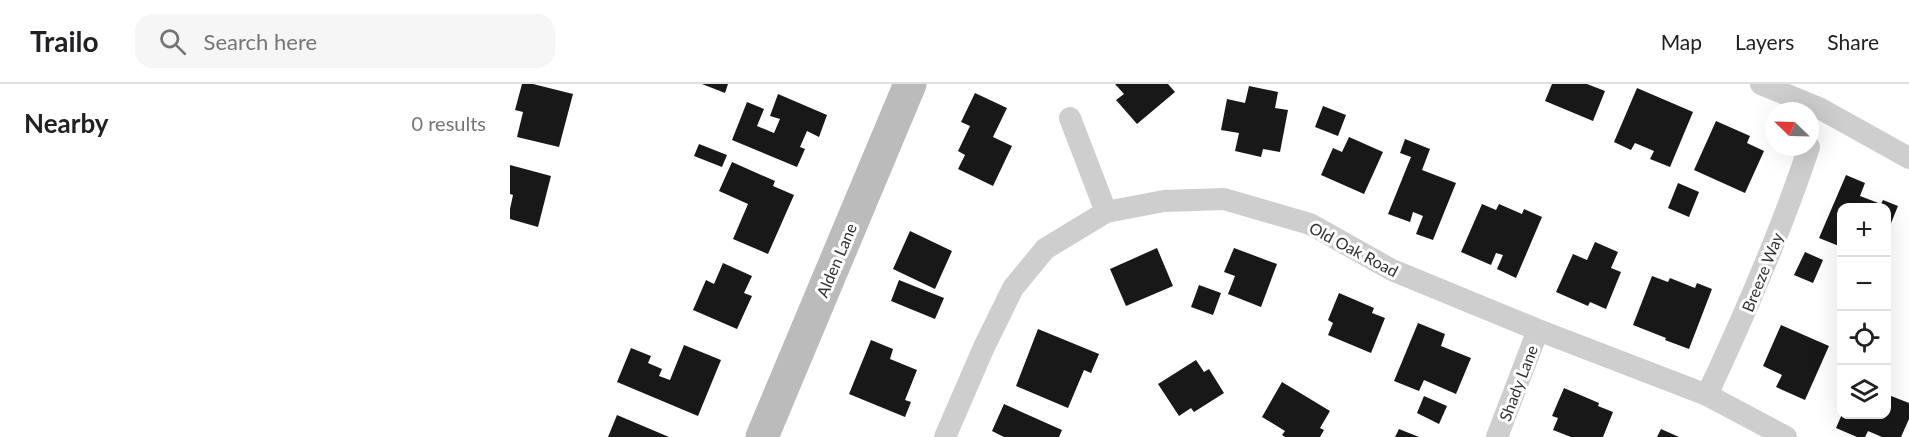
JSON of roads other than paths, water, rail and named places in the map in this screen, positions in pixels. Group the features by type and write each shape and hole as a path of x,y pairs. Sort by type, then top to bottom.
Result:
{"street":[{"name":"Alden Lane","path":"762,437 910,84"},
{"path":"1761,84 1821,110 1909,158"},
{"name":"Breeze Way","path":"1819,116 1821,110"},
{"path":"1070,118 1106,212"},
{"name":"Breeze Way","path":"1707,395 1749,304 1793,196 1806,156"},
{"name":"Old Oak Road","path":"945,437 984,347 1014,288 1045,249 1106,212 1164,201 1224,199 1310,224 1392,270 1538,330 1707,395 1786,437"},
{"name":"Shady Lane","path":"1497,437 1538,330"}]}
